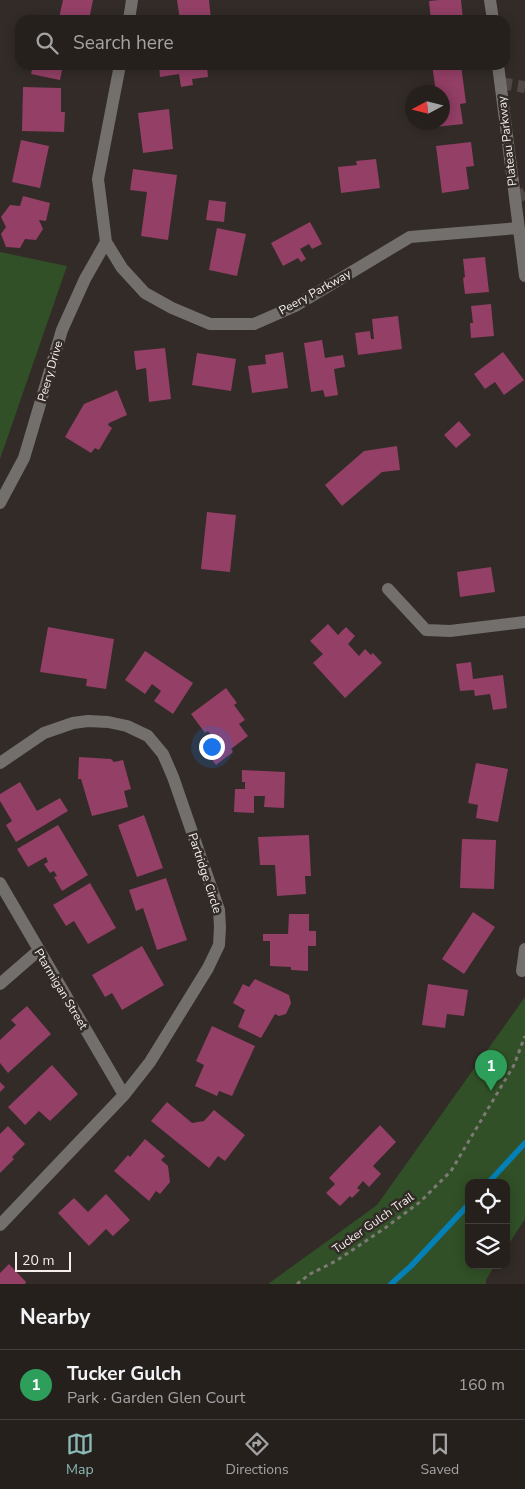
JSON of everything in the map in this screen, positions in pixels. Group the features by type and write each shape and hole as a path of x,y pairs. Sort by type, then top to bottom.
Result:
{"street":[{"path":"129,15 132,0"},
{"path":"490,0 492,15"},
{"name":"Peery Parkway","path":"119,70 98,179 106,242 122,268 146,292 172,308 210,324 254,324 295,306 410,237 518,228"},
{"name":"Plateau Parkway","path":"499,70 525,276"},
{"name":"Peery Drive","path":"0,503 24,458 62,330 85,280 106,242"},
{"path":"388,589 426,630 450,630 525,622"},
{"name":"Partridge Circle","path":"0,763 44,733 73,723 88,721 127,726 148,736 163,754 173,777 219,910 220,927 219,945 208,968 150,1062 124,1095 0,1225"},
{"name":"Ptarmigan Street","path":"0,883 38,951 124,1095"},
{"path":"522,971 525,949"},
{"path":"0,984 38,951"}],"path":[{"name":"Tucker Gulch Trail","path":"297,1284 310,1274 336,1261 386,1228 420,1202 451,1171 514,1065 525,1036"}],"green space":[{"path":"0,252 67,266 0,459"},
{"path":"525,997 525,1219 510,1242 510,1179 465,1179 465,1269 493,1269 486,1280 486,1284 268,1284 377,1205"}],"building":[{"path":"63,0 93,0 90,15 60,15"},
{"path":"177,0 209,0 210,15 179,15"},
{"path":"461,0 462,15 430,15 429,1"},
{"path":"32,70 62,70 60,80 31,74"},
{"path":"159,70 207,70 208,77 192,79 193,85 181,87 179,74 160,77"},
{"path":"433,70 462,70 466,103 460,104 463,124 450,125 450,85 435,85"},
{"path":"23,87 61,88 61,112 65,112 64,132 22,131"},
{"path":"169,109 173,149 143,153 138,113"},
{"path":"21,140 49,146 40,188 12,182"},
{"path":"471,142 474,166 466,167 469,189 442,193 436,146"},
{"path":"376,159 380,188 341,193 338,167 357,165 356,161"},
{"path":"133,169 177,175 168,240 141,236 147,192 130,190"},
{"path":"23,196 50,203 46,221 39,220 43,229 36,240 25,239 20,248 6,247 1,234 6,227 1,217 10,205 20,206"},
{"path":"209,200 226,202 224,222 206,220"},
{"path":"310,222 322,244 312,249 309,244 300,249 306,259 301,262 298,258 283,266 271,243"},
{"path":"217,228 246,234 237,276 209,270"},
{"path":"485,257 489,292 465,294 463,259"},
{"path":"491,304 494,336 471,338 470,323 473,323 471,306"},
{"path":"398,316 402,349 358,355 355,333 370,331 371,339 374,339 372,319"},
{"path":"322,340 325,358 343,355 345,367 334,369 338,395 325,397 323,390 311,392 304,343"},
{"path":"165,348 171,399 149,402 146,368 136,370 134,351"},
{"path":"283,352 288,388 252,393 248,366 266,364 265,355"},
{"path":"503,352 524,380 504,395 495,382 485,389 474,374"},
{"path":"197,353 236,359 231,391 192,385"},
{"path":"117,390 127,415 109,423 108,425 112,428 99,450 95,448 91,453 65,437 84,404"},
{"path":"459,421 471,435 456,448 444,435"},
{"path":"397,446 400,470 382,472 342,506 325,485 364,451"},
{"path":"207,512 236,515 230,572 201,569"},
{"path":"491,567 495,592 460,597 457,572"},
{"path":"328,624 338,635 346,627 355,636 348,644 359,656 365,649 371,655 373,653 382,663 345,698 313,663 323,654 310,641"},
{"path":"48,627 114,639 106,689 86,686 87,679 40,672"},
{"path":"145,651 193,683 173,714 154,701 161,691 152,684 145,694 125,680"},
{"path":"471,662 473,679 503,675 507,708 493,710 490,694 475,696 474,690 460,691 456,664"},
{"path":"226,688 237,703 234,705 245,720 239,724 248,736 231,749 233,752 216,765 202,746 213,738 208,731 205,733 191,714"},
{"path":"79,757 111,759 114,762 123,760 131,789 124,791 128,807 92,816 81,779 78,779"},
{"path":"476,763 508,769 498,822 476,818 478,805 468,803"},
{"path":"242,770 285,772 284,808 264,807 265,796 254,796 254,813 234,812 235,789 245,789 245,782 242,782"},
{"path":"20,782 37,811 60,798 68,811 16,842 6,825 12,821 0,801 0,794"},
{"path":"144,815 163,868 137,877 118,825"},
{"path":"58,825 88,875 62,891 54,877 57,876 54,871 50,873 44,864 48,862 46,857 28,867 17,849"},
{"path":"309,835 311,876 305,876 306,894 277,896 275,865 260,865 258,837"},
{"path":"462,839 496,840 494,889 460,888"},
{"path":"166,878 187,940 157,950 143,908 136,911 129,890"},
{"path":"90,883 116,928 88,944 74,921 66,926 53,905"},
{"path":"473,912 495,927 464,974 442,959"},
{"path":"289,914 309,914 309,931 316,931 316,946 308,946 308,971 291,970 291,967 270,966 270,941 263,941 263,934 288,934"},
{"path":"142,946 164,985 122,1010 112,993 105,997 92,975"},
{"path":"255,979 289,995 291,1003 286,1014 279,1016 275,1014 261,1038 238,1027 245,1010 233,1003 243,984 249,987"},
{"path":"428,984 468,990 464,1016 447,1014 445,1028 422,1025"},
{"path":"27,1006 51,1034 8,1073 0,1063 0,1040 16,1025 11,1020"},
{"path":"212,1026 255,1046 232,1096 219,1091 217,1096 195,1086 204,1065 196,1061"},
{"path":"52,1065 78,1094 50,1121 39,1111 25,1125 8,1107"},
{"path":"0,1082 5,1087 0,1092"},
{"path":"167,1102 192,1123 204,1121 214,1110 245,1135 225,1161 218,1156 209,1168 151,1121"},
{"path":"380,1125 396,1142 373,1166 381,1174 369,1187 363,1181 357,1188 360,1190 352,1198 350,1196 340,1206 326,1193 335,1184 329,1178"},
{"path":"8,1126 25,1144 0,1173 0,1134"},
{"path":"145,1139 165,1156 161,1160 168,1166 170,1182 160,1194 156,1191 149,1201 114,1171 128,1155 130,1157"},
{"path":"106,1194 130,1220 113,1236 106,1229 89,1246 58,1213 74,1198 88,1212"},
{"path":"9,1264 26,1282 25,1284 0,1284 0,1273"}],"waterway":[{"path":"492,1179 525,1143"},
{"path":"391,1284 411,1266 465,1208"}],"tunnel":[{"path":"500,83 525,87"},
{"path":"515,199 525,193"}],"place":[{"name":"Tucker Gulch","path":"491,1091"}]}
